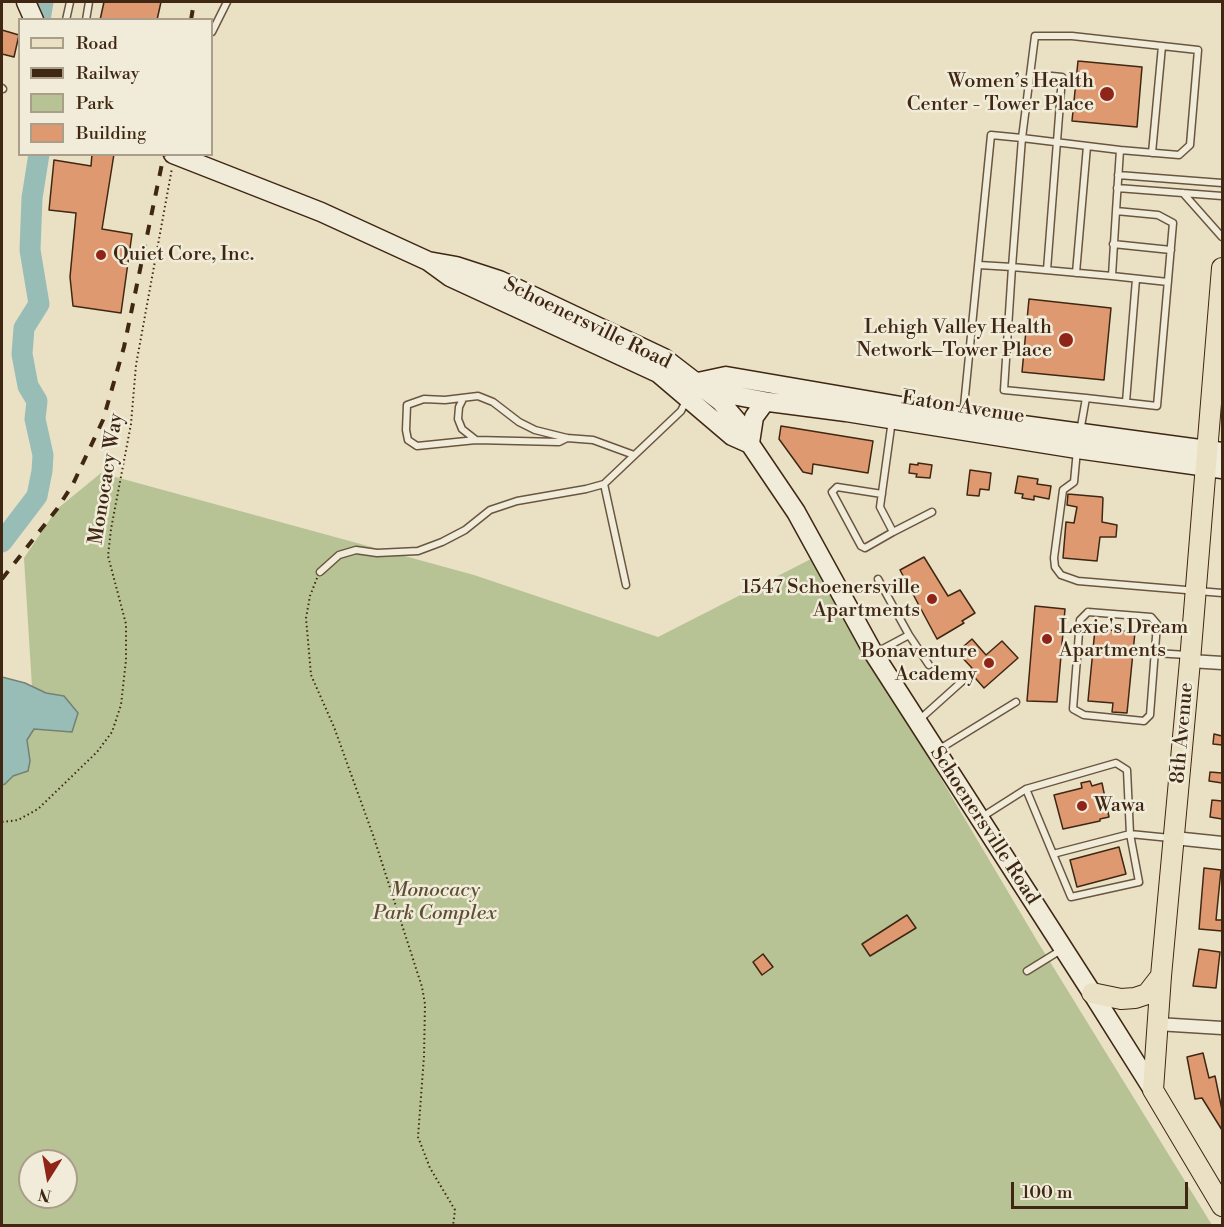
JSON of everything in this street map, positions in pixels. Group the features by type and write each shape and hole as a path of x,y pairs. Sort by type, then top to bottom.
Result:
{"main road":[{"path":"26,2 33,18"},
{"name":"Schoenersville Road","path":"177,156 321,212 428,261 450,277 658,373"},
{"name":"Schoenersville Road","path":"428,261 456,266 499,280 664,358 692,390 726,408 744,429 750,444 807,530 874,654 1092,993 1222,1206"},
{"name":"8th Avenue","path":"1153,1090 1161,976 1196,591 1215,459 1222,268"},
{"name":"Eaton Avenue","path":"658,373 692,390 769,402 1215,459"},
{"name":"Eaton Avenue","path":"692,390 726,376 963,416 1079,441"},
{"path":"750,444 754,417 765,402 769,402"},
{"path":"1092,993 1121,999 1135,998 1147,994 1161,976"}],"street":[{"path":"1190,658 1222,663"},
{"path":"1174,838 1222,843"},
{"path":"1157,1024 1222,1028"}],"lane":[{"path":"66,18 70,2"},
{"path":"86,18 89,2"},
{"path":"213,30 226,2"},
{"path":"963,416 991,135 1022,138 1057,142 1120,150 1179,155 1191,145 1198,50 1072,36 1035,36 1022,138 1004,390 1157,406 1173,223 1158,215 1116,211"},
{"path":"1152,153 1162,46"},
{"path":"1031,74 1062,77 1047,270"},
{"path":"1076,273 1087,146"},
{"path":"1112,276 1120,150"},
{"path":"1118,175 1222,183"},
{"path":"1117,188 1222,196"},
{"path":"1183,192 1222,237"},
{"path":"1113,244 1171,250"},
{"path":"979,265 1168,282"},
{"path":"1126,402 1136,279"},
{"path":"320,572 339,555 356,550 377,553 418,551 465,530 490,510 517,501 604,484 681,411 692,390"},
{"path":"567,438 559,442 476,440 417,446 408,440 407,405 424,399 464,399 478,396 493,402 519,422 535,430 567,438 593,440 634,455"},
{"path":"1086,398 1074,483 1063,490 1054,558 1055,567 1061,575 1078,581 1222,593"},
{"path":"464,399 459,407 458,419 462,429 476,440"},
{"path":"892,419 880,507 893,532"},
{"path":"604,484 626,585"},
{"path":"882,494 837,487 832,492 861,546 865,548 932,512"},
{"path":"878,579 909,635 929,665"},
{"path":"1088,612 1151,617 1157,624 1155,653 1150,715 1144,721 1084,715 1073,709 1080,620 1088,612"},
{"path":"874,654 909,635"},
{"path":"1155,653 1190,658"},
{"path":"917,722 968,676"},
{"path":"935,752 1016,702"},
{"path":"979,819 1026,789 1116,763 1127,770 1130,834 1139,882 1071,897 1026,789"},
{"path":"1053,854 1130,834 1174,838"},
{"path":"1027,971 1064,949"}],"path":[{"name":"Monocacy Way","path":"2,822 18,820 38,809 97,752 112,732 121,705 126,660 126,624 108,556 131,423 136,365 174,156"},
{"path":"320,572 310,596 306,618 311,675 334,727 373,835 422,987 425,1004 424,1056 418,1137 430,1168 455,1210 453,1226"}],"green space":[{"name":"Monocacy Park Complex","path":"101,473 474,575 658,637 811,559 1036,939 1212,1225 2,1225 2,779 32,687 24,558 57,509"}],"water":[{"path":"2,677 25,683 46,693 64,696 78,713 72,732 34,729 27,740 30,761 28,771 13,776 2,785"}],"building":[{"path":"104,2 161,2 157,18 100,18"},
{"path":"2,30 18,35 14,57 2,54"},
{"name":"Women’s Health Center - Tower Place","path":"1078,61 1142,67 1137,127 1072,121"},
{"name":"Quiet Core, Inc.","path":"92,156 114,156 102,229 132,234 121,313 73,306 70,277 76,213 49,210 54,160 91,166"},
{"name":"Lehigh Valley Health Network–Tower Place","path":"1029,299 1111,308 1104,380 1022,372"},
{"path":"781,426 873,441 868,473 813,464 812,474 803,472 779,439"},
{"path":"918,463 932,465 930,478 916,477 917,474 909,473 910,464 918,465"},
{"path":"970,470 991,473 989,490 980,489 979,496 967,495"},
{"path":"1018,476 1038,479 1037,484 1051,486 1049,499 1034,496 1034,500 1022,498 1023,494 1015,493"},
{"path":"1068,494 1102,497 1102,522 1117,525 1116,537 1100,537 1097,561 1063,558 1066,522 1074,523 1077,507 1067,505"},
{"name":"1547 Schoenersville Apartments","path":"924,557 948,596 960,590 975,613 962,621 964,623 937,639 900,570"},
{"name":"Lexie's Dream Apartments","path":"1035,606 1065,609 1057,702 1027,701"},
{"path":"1095,629 1135,632 1127,713 1112,712 1113,703 1088,701"},
{"name":"Bonaventure Academy","path":"972,639 986,655 1002,641 1018,658 984,688 969,671 972,668 957,652"},
{"path":"1214,734 1222,736 1222,745 1213,744"},
{"path":"1210,772 1222,773 1222,783 1209,781"},
{"name":"Wawa","path":"1090,781 1092,786 1102,783 1109,817 1063,829 1054,795 1082,788 1081,783"},
{"path":"1212,800 1222,801 1222,819 1210,817"},
{"name":"Wawa","path":"1119,847 1126,874 1077,887 1070,860"},
{"path":"1204,868 1221,870 1216,920 1222,920 1222,931 1199,929"},
{"path":"907,915 916,928 870,956 862,944"},
{"path":"1199,949 1220,952 1216,988 1193,986"},
{"path":"763,954 773,967 762,975 753,962"},
{"path":"1203,1053 1209,1078 1215,1076 1222,1110 1222,1130 1202,1098 1195,1099 1187,1057"}],"waterway":[{"path":"40,18 43,2"},
{"path":"2,542 37,496 42,471 43,455 35,419 37,401 28,386 22,354 24,328 39,304 30,250 32,198 39,156"}],"railway":[{"path":"191,18 194,2"},
{"path":"2,579 57,509 73,484 103,420 124,347 164,156"}],"place":[{"name":"Women’s Health Center - Tower Place","path":"1107,94"},
{"name":"Quiet Core, Inc.","path":"101,255"},
{"name":"Lehigh Valley Health Network–Tower Place","path":"1066,340"},
{"name":"1547 Schoenersville Apartments","path":"932,599"},
{"name":"Lexie's Dream Apartments","path":"1047,639"},
{"name":"Bonaventure Academy","path":"989,663"},
{"name":"Wawa","path":"1082,806"}]}
